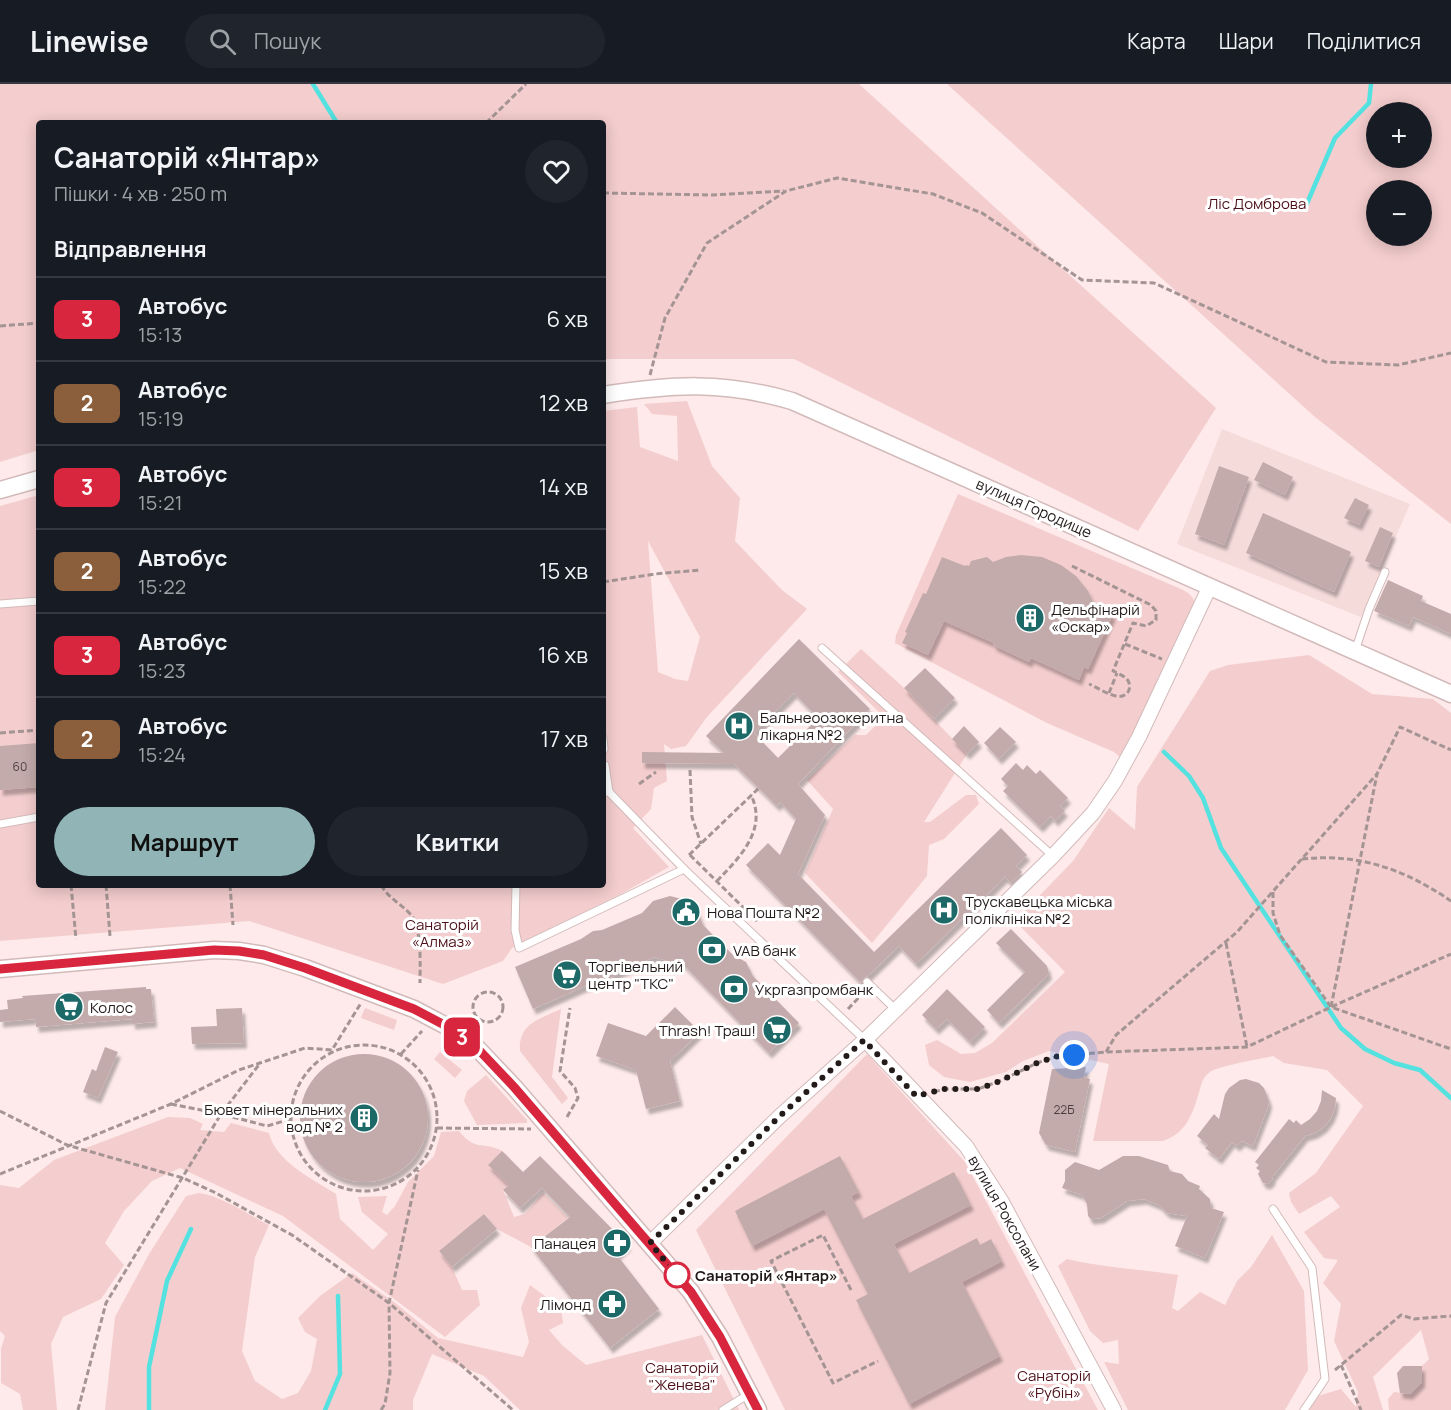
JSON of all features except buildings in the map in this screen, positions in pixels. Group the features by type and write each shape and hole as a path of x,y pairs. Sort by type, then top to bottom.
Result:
{"street":[{"name":"вулиця Городище","path":"606,395 646,388 704,385 761,392 792,401 1451,694"},
{"path":"0,490 36,480"},
{"path":"650,1243 780,1116 864,1040 1053,856 1093,813 1115,781 1139,737 1210,586"},
{"path":"0,969 214,950 239,951 264,955 305,968 414,1009 452,1029 478,1049 514,1087 691,1292 707,1316 758,1410"},
{"name":"вулиця Роксолани","path":"864,1040 966,1146 1002,1202 1114,1410"}],"lane":[{"path":"1355,651 1369,609 1385,572"},
{"path":"0,604 36,601"},
{"path":"822,648 1053,856"},
{"path":"606,792 864,1040"},
{"path":"0,824 36,818"},
{"path":"516,888 515,930 519,948 682,867"},
{"path":"868,984 895,1009"},
{"path":"1273,1209 1312,1268 1324,1379 1304,1410"},
{"path":"723,1410 749,1394"}],"path":[{"path":"489,120 526,84"},
{"path":"606,193 712,195 786,191 837,178 933,194 982,213 1083,280 1154,283 1326,362 1398,365 1451,353"},
{"path":"646,388 665,318 707,243 786,191"},
{"path":"0,326 36,323"},
{"path":"1072,566 1155,608 1156,620 1146,626 1133,623 1113,671 1128,681 1130,687 1128,691 1121,696 1089,684"},
{"path":"606,582 701,570"},
{"path":"1125,644 1173,664"},
{"path":"1109,693 1117,673"},
{"path":"1331,1006 1377,774 1400,727 1451,750"},
{"path":"0,733 36,730"},
{"path":"690,770 692,817 701,844"},
{"path":"639,784 656,772"},
{"path":"1106,1052 1116,1035 1237,932 1377,774"},
{"path":"682,867 690,855 759,788"},
{"path":"717,881 748,845 756,825 758,816 751,795"},
{"path":"690,855 758,921"},
{"path":"1302,859 1345,857 1360,860 1410,878 1432,888 1451,901"},
{"path":"71,888 76,939"},
{"path":"106,888 110,936"},
{"path":"230,888 233,925"},
{"path":"383,888 388,896 414,919 418,937 420,983"},
{"path":"1273,890 1273,913 1280,935 1331,1006 1451,1048"},
{"path":"1225,942 1247,1047"},
{"path":"916,1096 945,1089 978,1089 1058,1056 1247,1047 1331,1006 1451,954"},
{"path":"848,1009 868,984"},
{"path":"484,993 496,995 502,1004 500,1016 491,1022 479,1020 473,1010 475,999 484,993"},
{"path":"0,1174 171,1104 239,1070 261,1062 305,1048 332,1050 364,1045 383,1047 401,1054 416,1066 428,1082 435,1099 438,1118 429,1153 419,1168 404,1180 386,1189 367,1192 348,1190 330,1183 314,1172 302,1157 294,1139 291,1119 293,1100 300,1082 322,1055 332,1050 363,999"},
{"path":"567,1117 578,1098 575,1088 560,1071 570,1008"},
{"path":"401,1054 426,1026"},
{"path":"78,1410 106,1303 221,1114 261,1062"},
{"path":"171,1104 267,1126 291,1119"},
{"path":"0,1111 67,1145 183,1178 214,1192 292,1235 389,1303 511,1409"},
{"path":"437,1128 539,1129"},
{"path":"381,1410 385,1404 390,1373 389,1303 419,1168"},
{"path":"851,1290 823,1235 771,1261 833,1383 878,1360"},
{"path":"1324,1379 1401,1315 1414,1319 1451,1316"},
{"path":"1341,1365 1361,1410"}],"shaded area":[{"path":"1222,429 1410,504 1361,617 1177,544"}],"green space":[{"path":"0,84 859,84 1216,408 1138,531 794,359 606,359 606,120 36,120 36,451 0,462"},
{"name":"Ліс Домброва","path":"947,84 1451,84 1451,524 1315,417"},
{"name":"Санаторій «Алмаз»","path":"687,401 712,466 740,498 735,541 782,590 807,609 707,717 686,746 671,749 664,744 667,781 654,788 651,809 633,828 669,867 619,895 512,948 503,961 443,984 249,921 0,941 0,506 36,496 36,888 606,888 606,411 637,407 640,447 678,461 677,416 652,414 644,404","holes":["648,541 700,637 688,681 675,679 658,672"]},
{"path":"958,494 1181,589 1193,598 1196,612 1124,760 1114,752 1047,723 895,643 896,635"},
{"path":"861,649 904,688 967,754 924,822 930,822 966,795 976,795 979,804 944,839 929,845 927,876 872,943 805,873 833,809 807,780 855,735 866,735 884,717 838,672"},
{"path":"1309,655 1372,694 1433,699 1451,713 1451,1410 1389,1410 1388,1399 1394,1392 1410,1394 1422,1382 1422,1366 1429,1359 1421,1330 1373,1377 1383,1410 1309,1410 1318,1396 1341,1389 1356,1407 1358,1392 1334,1341 1341,1304 1323,1283 1338,1260 1324,1258 1304,1232 1340,1207 1331,1196 1299,1214 1291,1202 1289,1193 1316,1173 1363,1106 1327,1070 1284,1063 1273,1056 1221,1067 1205,1077 1190,1118 1171,1138 1163,1141 1093,1141 1109,1064 1049,1051 1023,1061 1006,1072 970,1082 944,1077 929,1065 925,1045 937,1040 961,1054 975,1053 992,1043 1065,972 1015,921 1073,861 1109,808 1135,830 1137,787 1210,671 1228,665"},
{"path":"365,1008 397,1020 394,1030 361,1018"},
{"path":"561,1009 552,1077 568,1098 562,1104 520,1051 520,1042 527,1028 538,1019"},
{"path":"440,1052 462,1070 455,1078 434,1059"},
{"name":"Санаторій «Янтар»","path":"867,1054 965,1162 1098,1410 785,1410 696,1230"},
{"path":"486,1075 527,1120 527,1123 477,1125 464,1101 467,1091"},
{"path":"168,1117 190,1118 203,1124 200,1130 224,1132 231,1123 269,1133 273,1143 287,1161 336,1194 340,1219 373,1250 388,1234 362,1212 358,1197 387,1196 382,1212 387,1215 395,1206 408,1182 434,1156 441,1132 459,1131 470,1142 496,1148 507,1156 520,1174 503,1190 514,1217 525,1214 543,1193 568,1218 531,1247 497,1229 484,1214 439,1251 452,1267 462,1290 477,1290 480,1305 445,1337 283,1216 180,1168 152,1181 124,1211 105,1243 124,1265 101,1299 63,1317 51,1344 57,1410 23,1410 20,1394 1,1383 1,1349 5,1336 0,1331 0,1185 19,1188 54,1160"},
{"name":"Санаторій \"Женева\"","path":"199,1193 226,1202 269,1225 255,1257 242,1351 255,1381 282,1399 298,1393 311,1371 317,1339 305,1332 298,1318 320,1296 352,1273 394,1302 438,1338 523,1357 529,1342 521,1308 530,1285 561,1308 563,1323 549,1330 562,1345 586,1365 702,1335 739,1410 520,1410 484,1376 432,1354 413,1400 413,1410 105,1410 115,1317 149,1254 186,1196"},
{"path":"1272,1235 1304,1291 1308,1370 1285,1410 1128,1410 1104,1362 1119,1364 1118,1340 1103,1343 1090,1331 1058,1266 1067,1259 1178,1275 1172,1308 1178,1311 1200,1292 1225,1305 1237,1281 1251,1267"}],"waterway":[{"path":"313,84 335,120"},
{"path":"1305,208 1335,138 1369,103 1371,84"},
{"path":"1164,752 1189,776 1203,798 1221,848 1341,1028 1365,1049 1394,1063 1420,1070 1451,1098"},
{"path":"149,1410 149,1367 167,1281 191,1229"},
{"path":"325,1410 340,1374 338,1296"}],"bus line":[{"name":"3","path":"0,969 214,950 239,951 264,955 305,968 431,1016 478,1049 514,1087 691,1292 720,1337 758,1410"}],"place":[{"name":"Дельфінарій «Оскар»","path":"1030,618"},
{"name":"Бальнеоозокеритна лікарня №2","path":"739,726"},
{"name":"Трускавецька міська поліклініка №2","path":"944,910"},
{"name":"Нова Пошта №2","path":"686,912"},
{"name":"VAB банк","path":"712,950"},
{"name":"Торгівельний центр \"ТКС\"","path":"567,975"},
{"name":"Укргазпромбанк","path":"734,989"},
{"name":"Колос","path":"69,1007"},
{"name":"Thrash! Траш!","path":"777,1030"},
{"name":"Бювет мінеральних вод № 2","path":"364,1118"},
{"name":"Панацея","path":"617,1243"},
{"name":"Санаторій «Янтар»","path":"677,1275"},
{"name":"Лімонд","path":"612,1304"}],"route":[{"path":"677,1275 650,1243 780,1116 864,1040 916,1096 945,1089 978,1089 1037,1063 1058,1056 1074,1055"}],"park label":[{"name":"Санаторій «Рубін»","path":"1054,1384"}]}
